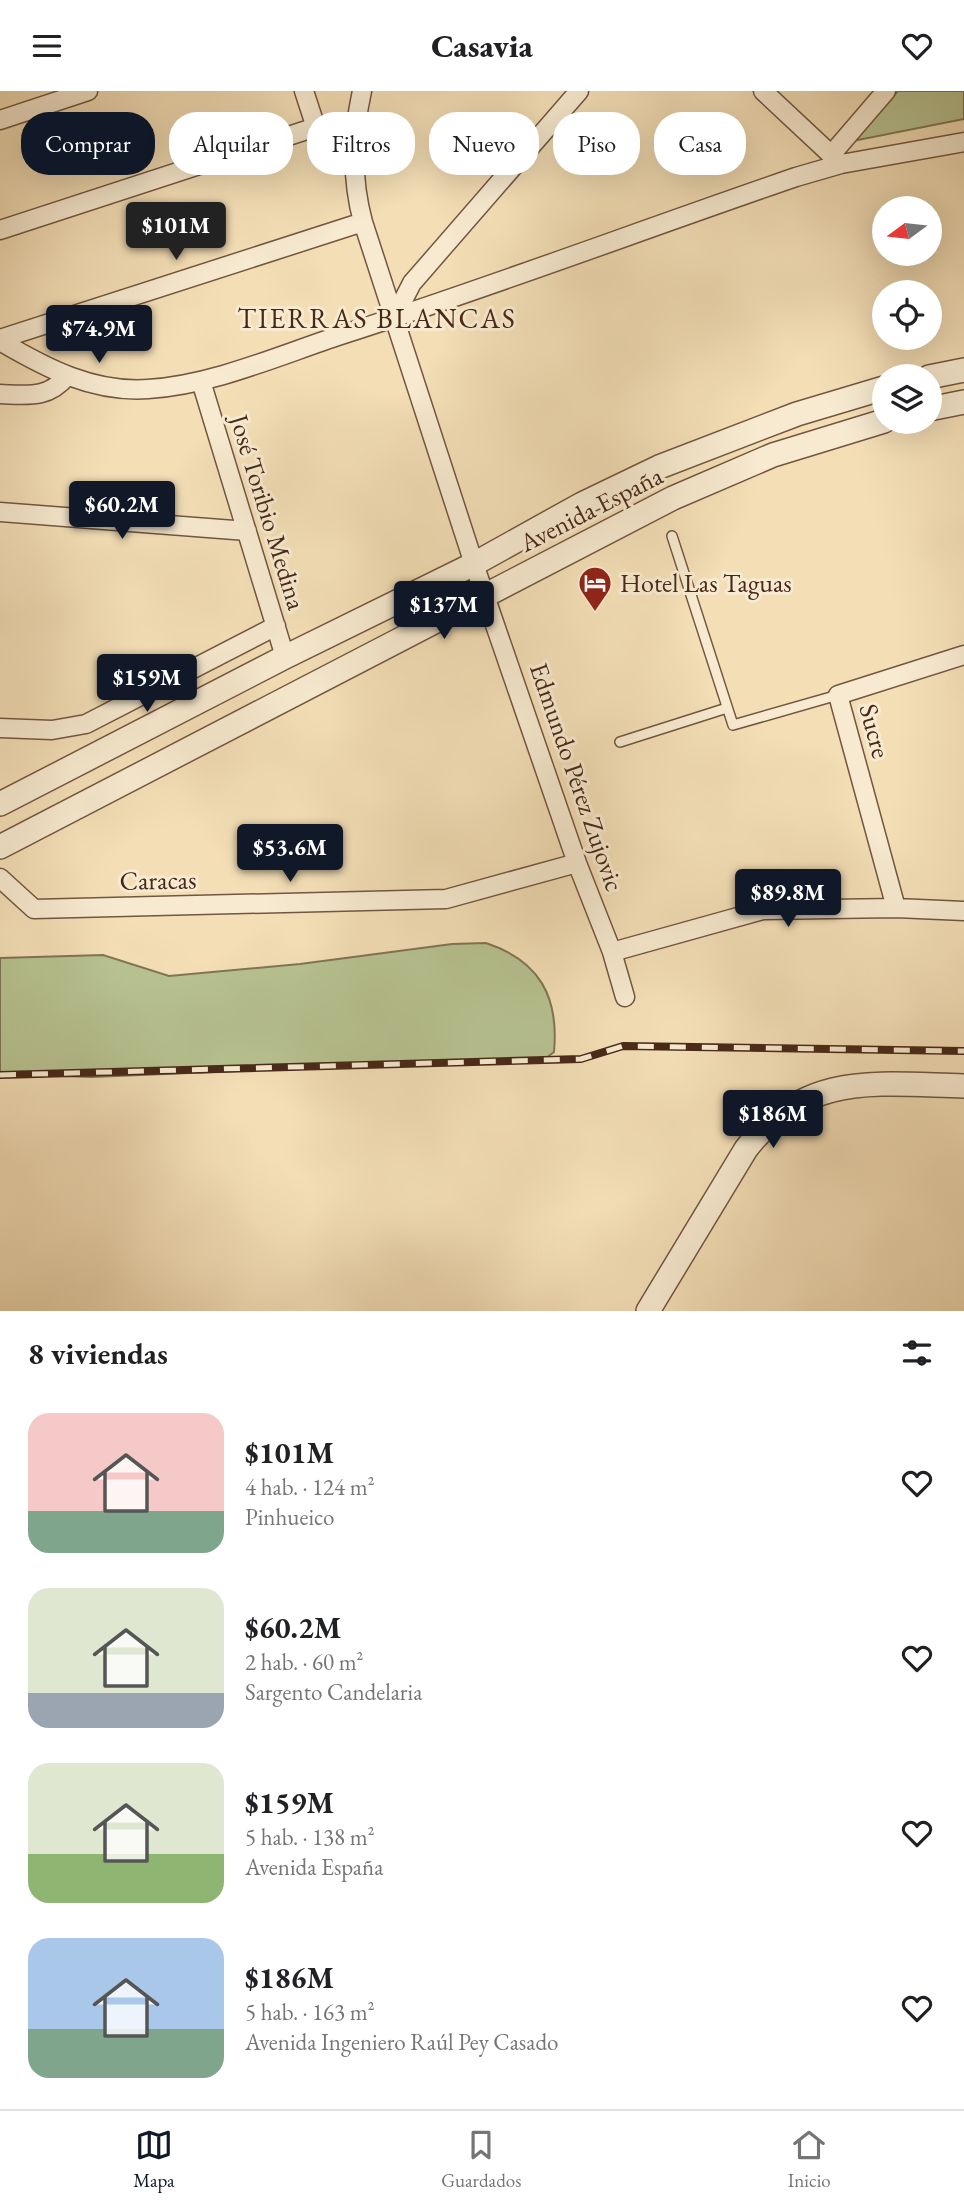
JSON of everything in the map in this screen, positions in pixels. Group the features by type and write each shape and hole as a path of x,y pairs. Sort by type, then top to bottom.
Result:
{"street":[{"path":"0,120 88,91"},
{"path":"303,91 311,112"},
{"name":"Edmundo Pérez Zujovic","path":"357,112 362,91"},
{"path":"394,319 412,283 579,91"},
{"path":"763,91 836,159"},
{"path":"836,159 886,91"},
{"path":"0,230 307,130"},
{"path":"0,340 39,364 83,382 146,389 201,381 394,319 796,177 836,159 964,142"},
{"name":"Edmundo Pérez Zujovic","path":"355,175 363,222 474,564 577,863 612,952 625,997"},
{"path":"0,340 363,222"},
{"path":"942,374 964,370"},
{"path":"0,394 39,395 57,388 67,376"},
{"name":"José Toribio Medina","path":"201,381 285,657"},
{"name":"Avenida España","path":"0,804 285,657 474,564 582,504 659,467 797,414 872,392"},
{"path":"942,406 964,402"},
{"name":"Avenida España","path":"0,847 626,521 708,481 808,443 872,424"},
{"path":"0,512 247,531"},
{"path":"0,728 52,730 86,724 276,626"},
{"name":"Sucre","path":"896,908 838,695 964,655"},
{"name":"Caracas","path":"0,878 34,909 446,899 577,863"},
{"path":"612,952 763,910 896,908 964,911"},
{"path":"648,1311 747,1149 760,1131 777,1115 816,1094 838,1088 964,1086"}],"lane":[{"path":"672,536 733,725 838,695"},
{"path":"620,742 727,708"}],"green space":[{"path":"898,91 964,91 964,119 853,141"},
{"path":"486,943 520,960 533,971 542,984 549,998 555,1032 554,1052 546,1058 92,1077 0,1074 0,958 103,955 169,976 300,964 452,944"}],"railway":[{"path":"0,1075 581,1059 623,1046 964,1051"}],"place":[{"name":"Hotel Las Taguas","path":"595,613"}],"district":[{"name":"TIERRAS BLANCAS","path":"377,318"}]}
